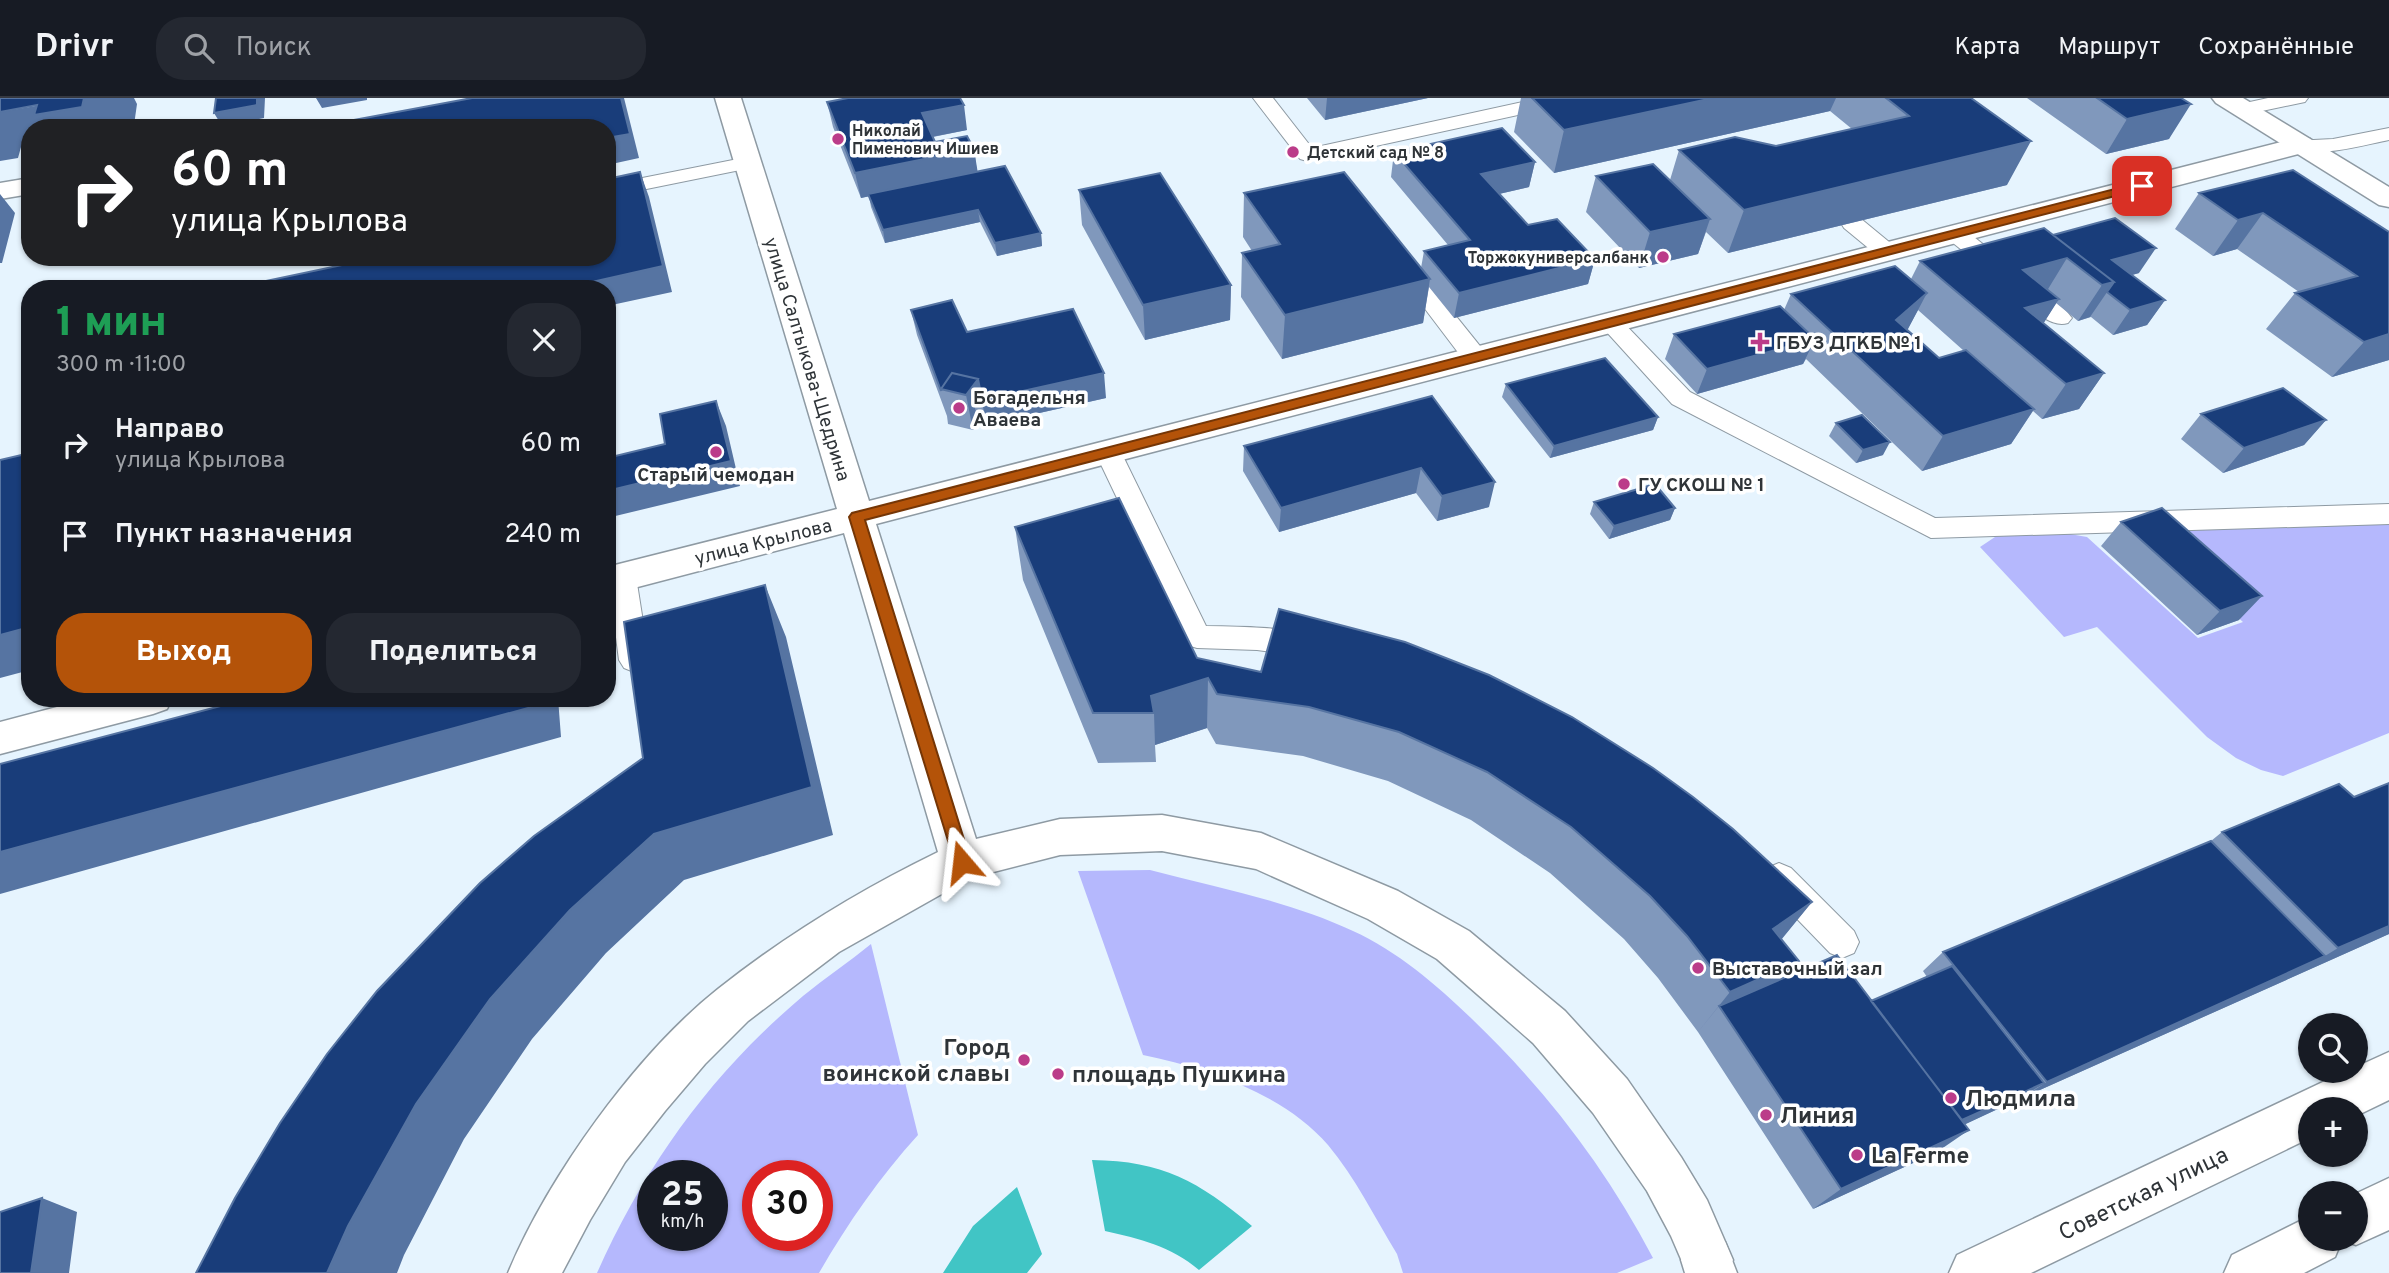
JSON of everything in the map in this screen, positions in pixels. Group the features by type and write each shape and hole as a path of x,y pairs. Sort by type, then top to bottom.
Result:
{"street":[{"name":"улица Салтыкова-Щедрина","path":"728,98 962,862"},
{"path":"2234,103 2389,199"},
{"name":"улица Крылова","path":"616,579 2301,145"},
{"path":"0,191 21,188"},
{"path":"0,738 119,707"},
{"path":"534,1273 572,1202 608,1145 648,1094 706,1031 741,999 823,938 920,882 962,862 1060,837 1162,833 1261,851 1407,918 1453,945 1518,998 1580,1060 1638,1134 1664,1174 1689,1218 1709,1267"},
{"path":"2344,1097 2389,1075"},
{"name":"Советская улица","path":"1975,1273 2298,1119"},
{"path":"2250,1273 2298,1249"}],"lane":[{"path":"1263,98 1307,155 1568,98"},
{"path":"2234,103 2298,98"},
{"path":"2301,145 2333,145 2389,134"},
{"path":"616,189 748,163"},
{"path":"1852,223 1886,251"},
{"path":"1956,234 2001,270"},
{"path":"1388,247 1475,358"},
{"path":"2035,297 2060,318"},
{"path":"1611,323 1681,398 1931,528 2389,514"},
{"path":"1108,452 1197,637 1257,639 1341,651"},
{"path":"616,584 639,696"},
{"path":"1763,863 1842,942"}],"shaded area":[{"path":"2389,522 2389,733 2283,776 2261,770 2236,758 2207,737 2097,627 2064,637 1980,547 1998,535 2064,533 2087,537 2198,638 2243,622 2142,530"},
{"path":"1150,870 1304,911 1369,939 1416,970 1472,1019 1549,1102 1594,1161 1653,1258 1617,1273 1403,1273 1397,1254 1356,1184 1338,1157 1310,1127 1290,1111 1243,1086 1193,1067 1143,1055 1078,871"},
{"path":"871,944 918,1135 865,1201 833,1249 833,1160 742,1160 742,1251 832,1251 819,1273 597,1273 637,1195 637,1251 728,1251 728,1160 658,1160 710,1089 770,1026 803,996"},
{"path":"1092,1160 1139,1164 1178,1176 1214,1197 1252,1226 1199,1270 1166,1249 1105,1231"},
{"path":"1017,1187 1042,1254 1027,1273 943,1273 973,1226"}],"building":[{"path":"0,98 84,98 82,107 34,115 37,105 0,112"},
{"path":"216,98 257,98 257,105 214,113"},
{"path":"472,98 621,98 630,134 616,136 616,119 359,119"},
{"path":"848,98 960,98 964,105 922,113 935,142 967,136 974,149 855,173 827,102"},
{"path":"1532,98 1713,98 1564,130"},
{"path":"1886,98 1971,98 2031,141 1744,210 1679,150 1735,137 1776,146 1909,116"},
{"path":"2097,98 2181,98 2191,104 2127,119"},
{"path":"1502,128 1535,162 1481,174 1528,225 1557,219 1595,259 1459,293 1424,251 1470,240 1394,152"},
{"path":"1653,164 1710,219 1650,232 1596,176"},
{"path":"1005,166 1041,233 995,243 978,210 883,230 868,194"},
{"path":"2293,170 2389,232 2389,334 2364,342 2295,293 2357,276 2263,213 2238,220 2199,193"},
{"path":"640,172 663,266 601,280 271,280 337,266 616,266 616,177"},
{"path":"1344,172 1430,279 1285,315 1242,253 1280,244 1244,193"},
{"path":"1160,173 1231,285 1143,305 1079,190"},
{"path":"2115,218 2156,248 2112,260 2165,300 2130,310 2107,292 2114,282 2053,235"},
{"path":"2044,228 2114,282 2102,285 2067,258 2023,270 2059,299 2025,308 2104,373 2066,384 1920,261"},
{"path":"1895,266 1927,293 1896,320 1939,358 1966,350 2034,409 1943,436 1791,294"},
{"path":"952,300 967,332 1073,309 1104,373 982,400 973,398 980,389 978,379 952,373 941,391 911,310"},
{"path":"1780,306 1815,339 1707,369 1674,334"},
{"path":"1605,358 1658,417 1554,446 1506,384"},
{"path":"952,373 978,379 966,395 941,389"},
{"path":"2283,388 2326,420 2244,448 2201,414"},
{"path":"1432,396 1495,482 1442,496 1421,468 1281,508 1244,446"},
{"path":"716,401 731,461 616,489 616,456 665,444 660,414"},
{"path":"1862,415 1890,442 1863,450 1836,423"},
{"path":"21,455 21,629 0,635 0,460"},
{"path":"1655,484 1675,508 1614,526 1594,502"},
{"path":"1119,498 1197,658 1261,672 1279,609 1405,642 1489,675 1572,717 1653,768 1733,829 1812,902 1773,929 1799,961 1730,992 1687,936 1650,896 1571,827 1487,772 1399,732 1309,707 1217,694 1208,678 1151,696 1154,713 1093,713 1015,527"},
{"path":"2162,508 2262,596 2220,611 2121,522"},
{"path":"765,585 812,787 654,834 570,910 490,999 416,1104 348,1226 327,1273 196,1273 235,1198 280,1123 327,1054 377,991 480,883 534,836 643,758 624,622"},
{"path":"217,707 532,707 0,852 0,764"},
{"path":"2389,783 2389,926 2338,948 2222,832 2339,784 2354,797"},
{"path":"2211,841 2325,956 2047,1082 1943,952"},
{"path":"1837,955 1969,1130 1841,1189 1719,1006"},
{"path":"1952,966 2044,1083 1962,1120 1871,1001"},
{"path":"42,1198 31,1273 0,1273 0,1212"}],"place":[{"name":"Николай Пименович Ишиев","path":"838,139"},
{"name":"Детский сад № 8","path":"1293,152"},
{"name":"Торжокуниверсалбанк","path":"1663,257"},
{"name":"ГБУЗ ДГКБ № 1","path":"1760,342"},
{"name":"Богадельня Аваева","path":"959,408"},
{"name":"Старый чемодан","path":"716,452"},
{"name":"ГУ СКОШ № 1","path":"1624,484"},
{"name":"Выставочный зал","path":"1698,968"},
{"name":"Город воинской славы","path":"1024,1060"},
{"name":"площадь Пушкина","path":"1058,1074"},
{"name":"Людмила","path":"1951,1098"},
{"name":"Линия","path":"1766,1115"},
{"name":"La Ferme","path":"1857,1155"}],"route":[{"path":"962,862 857,517 2142,186"}]}
